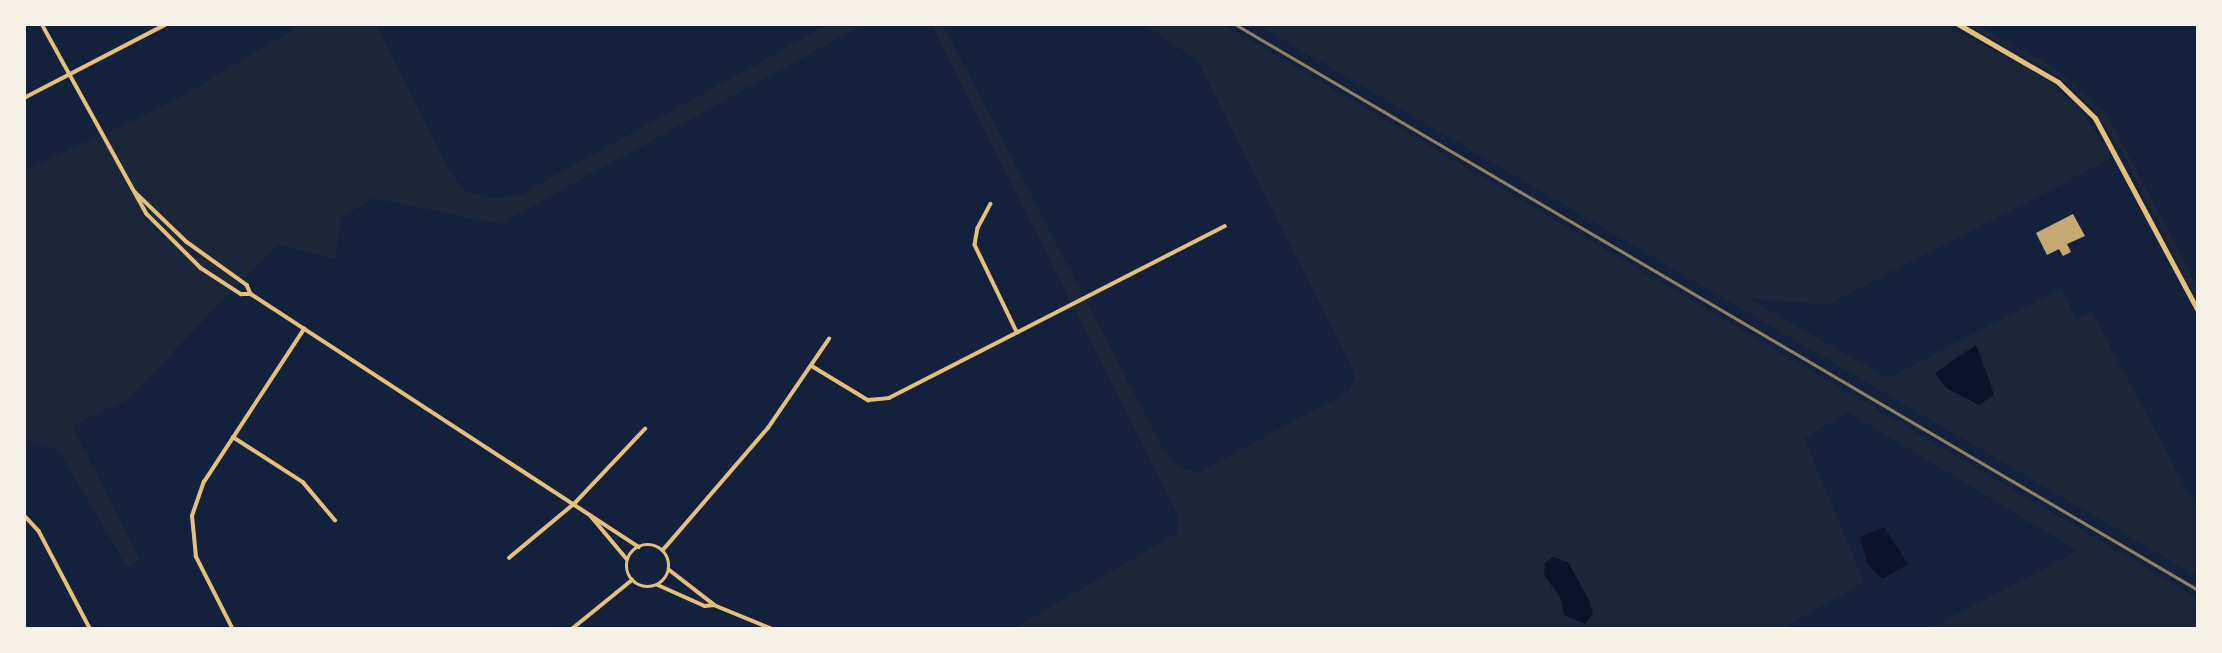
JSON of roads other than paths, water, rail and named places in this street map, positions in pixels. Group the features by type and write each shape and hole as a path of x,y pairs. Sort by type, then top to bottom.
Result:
{"street":[{"path":"42,24 68,76 147,214 185,254 230,288 251,294 575,503 591,516 627,560 632,580 644,587 658,585 705,606 714,605"},
{"path":"24,99 167,24"},
{"path":"1958,24 2058,82 2095,118 2197,311"},
{"path":"135,192 187,242 247,285 251,294"},
{"path":"991,204 978,228 975,246 1017,332"},
{"path":"812,366 856,395 877,401 1225,226"},
{"path":"232,628 199,563 192,531 196,500 233,437 304,329"},
{"path":"663,550 768,428 829,339"},
{"path":"509,558 575,503 645,429"},
{"path":"233,437 303,482 335,520"},
{"path":"24,515 38,531 90,628"},
{"path":"591,516 604,520 639,547"},
{"path":"627,560 639,547 649,544 663,550"},
{"path":"663,550 669,570 714,605 770,628"},
{"path":"658,585 669,570"},
{"path":"573,628 632,580"}],"railway":[{"path":"1235,24 2198,590"}]}
